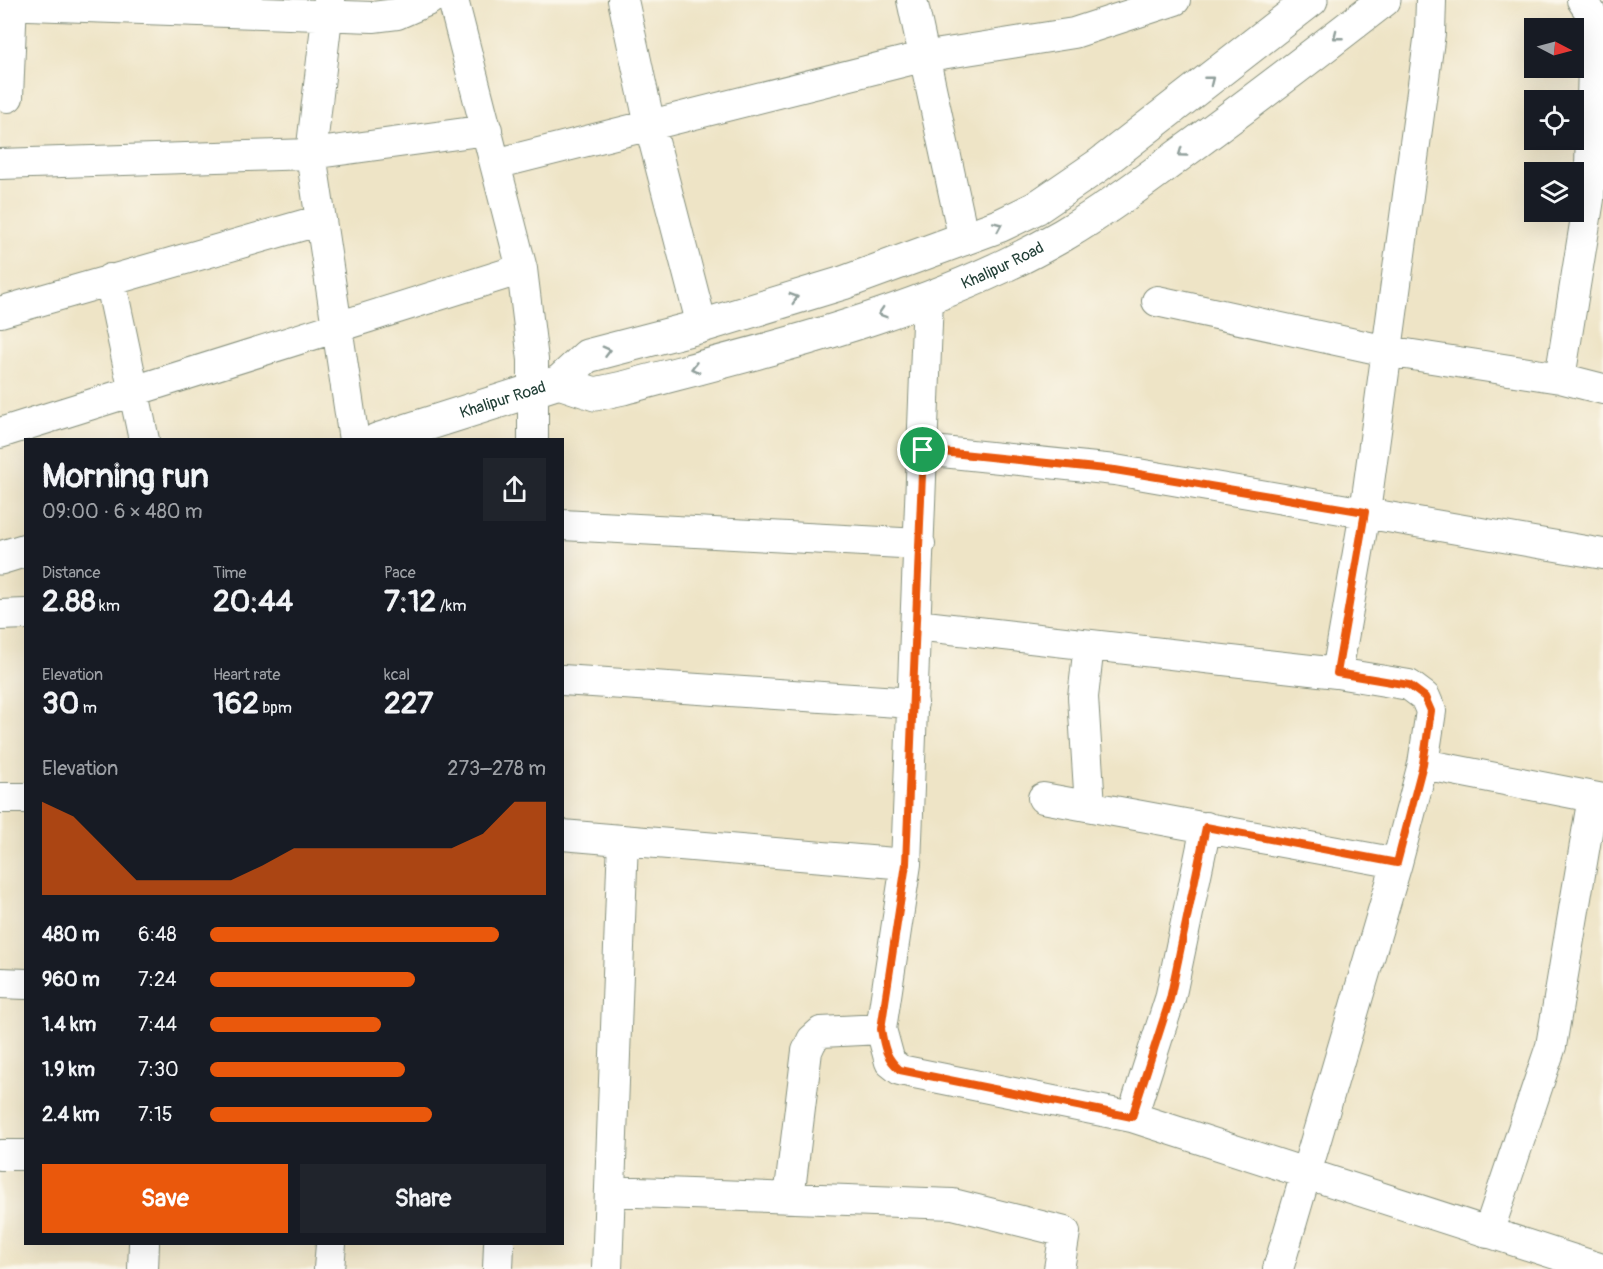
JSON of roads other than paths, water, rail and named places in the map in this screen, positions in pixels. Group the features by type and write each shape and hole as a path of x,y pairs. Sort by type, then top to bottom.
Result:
{"street":[{"path":"8,97 8,3 329,8 374,17 397,14 429,0"},
{"path":"453,0 522,268 533,352 546,386 533,438"},
{"path":"623,0 650,126 702,326"},
{"path":"912,0 922,57 964,240"},
{"path":"495,164 922,57 1074,33 1175,0"},
{"name":"Khalipur Road","path":"383,438 546,386 586,356 702,326 843,283 964,240 1036,208 1099,165 1311,0"},
{"name":"Khalipur Road","path":"546,386 595,394 623,388 755,352 928,298 982,276 1062,236 1119,199 1241,110 1384,0"},
{"path":"1337,673 1365,512 1430,33 1431,0"},
{"path":"1560,378 1589,199 1598,119 1592,15 1582,0"},
{"path":"329,8 310,154 339,326 354,438"},
{"path":"0,164 310,154 487,130"},
{"path":"0,312 321,220"},
{"path":"924,255 928,298 906,864 881,1029 890,1062 900,1070 1132,1117 1602,1269"},
{"path":"0,433 522,268"},
{"path":"110,279 144,438"},
{"path":"1157,301 1387,351 1560,378 1603,389"},
{"path":"923,450 1115,470 1603,554"},
{"path":"564,525 920,544"},
{"path":"0,558 24,551"},
{"path":"0,615 24,614"},
{"path":"916,625 1337,673 1409,685 1425,697 1431,711 1423,764 1397,863 1278,1269"},
{"path":"1089,645 1083,697 1090,806"},
{"path":"564,680 913,703"},
{"path":"1423,764 1598,798 1551,1046 1488,1233"},
{"path":"0,798 24,798"},
{"path":"1043,798 1397,863"},
{"path":"1132,1117 1170,999 1206,827"},
{"path":"564,835 906,864"},
{"path":"607,1269 623,840"},
{"path":"0,983 24,984"},
{"path":"789,1198 807,1051 812,1040 821,1032 881,1029"},
{"path":"0,1155 24,1155"},
{"path":"610,1191 953,1204 1065,1232 1059,1269"},
{"path":"143,1269 144,1245"},
{"path":"329,1269 331,1245"},
{"path":"498,1269 499,1245"}]}
